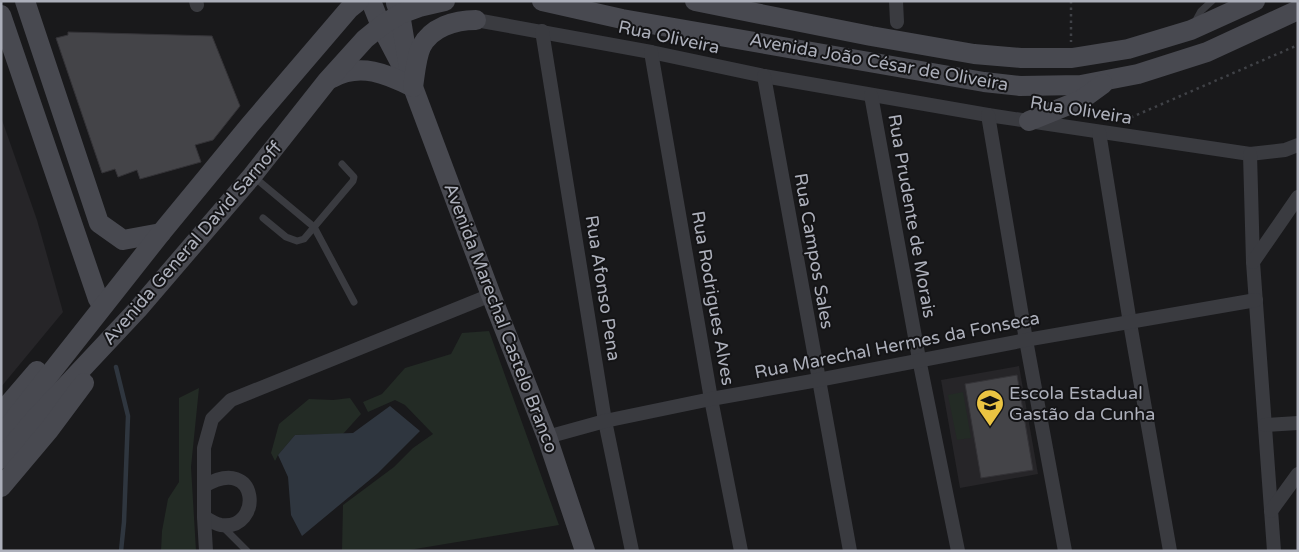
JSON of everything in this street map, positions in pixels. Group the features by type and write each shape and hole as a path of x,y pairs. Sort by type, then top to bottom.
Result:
{"main road":[{"path":"25,1 99,223 123,240 161,233"},
{"path":"371,1 381,26"},
{"path":"398,8 424,6 445,1"},
{"name":"Avenida João César de Oliveira","path":"542,1 622,19 984,82 1020,86 1081,85 1138,74 1207,52 1297,11"},
{"name":"Avenida João César de Oliveira","path":"695,1 871,36 974,54 1021,58 1072,58 1128,49 1191,30 1255,1"},
{"name":"Avenida General David Sarnoff","path":"1,436 161,233 352,4"},
{"path":"424,6 476,20"},
{"name":"Avenida General David Sarnoff","path":"1,459 34,420 138,309 252,176 328,81 365,39 398,8"},
{"name":"Avenida Marechal Castelo Branco","path":"398,8 413,87"},
{"path":"1,15 98,299"},
{"path":"328,81 339,74 353,70 367,70 395,78 413,87 421,48 428,37 450,23 462,20 476,20"},
{"name":"Avenida Marechal Castelo Branco","path":"381,26 413,87 491,295 547,437 585,551"},
{"path":"1029,121 1081,100 1109,80"},
{"path":"1,413 98,299 122,274 137,264"},
{"path":"1,487 49,430 138,309"}],"street":[{"path":"896,1 897,22"},
{"name":"Rua Oliveira","path":"476,20 651,52 764,76 988,115 1099,132 1250,154 1285,150 1298,145"},
{"name":"Rua Afonso Pena","path":"542,31 605,421 632,551"},
{"name":"Rua Rodrigues Alves","path":"651,52 711,399 741,551"},
{"name":"Rua Campos Sales","path":"764,76 850,551"},
{"name":"Rua Prudente de Morais","path":"871,95 919,359 958,551"},
{"path":"988,115 1026,340 1065,551"},
{"path":"1099,132 1170,551"},
{"path":"1250,154 1253,262 1274,551"},
{"path":"1253,262 1298,197"},
{"path":"206,551 204,448 212,419 231,400 491,295"},
{"name":"Rua Marechal Hermes da Fonseca","path":"547,437 605,421 711,399 818,380 919,359 1256,300"},
{"path":"1265,425 1298,423"},
{"path":"1271,511 1298,474"},
{"path":"204,486 219,478 235,478 247,488 250,495 246,516 235,523 222,525 204,517"}],"lane":[{"path":"1191,30 1201,11 1212,1"},
{"path":"263,218 286,237 297,241 304,239 353,181 354,177 342,164"},
{"path":"252,176 314,227 354,302"},
{"path":"222,525 247,551"}],"path":[{"path":"1071,1 1072,58"},
{"path":"1099,132 1298,45"}],"shaded area":[{"path":"1,117 37,220 63,312 1,387"},
{"path":"489,331 559,525 403,551 342,551 343,505 394,467 413,448 433,434 405,405 395,400 368,412 363,402 382,394 405,368 451,354 462,333"},
{"name":"Escola Estadual Gastão da Cunha","path":"1019,366 1038,474 960,488 941,380"},
{"path":"199,388 191,467 196,551 161,551 162,531 168,499 179,482 179,398"},
{"path":"963,392 971,438 957,440 948,395"},
{"path":"350,398 361,414 343,434 295,435 275,461 271,453 279,424 309,399 333,400"},
{"path":"390,406 420,431 378,473 302,536 291,515 288,477 278,455 295,435 353,433"}],"building":[{"path":"68,32 212,36 240,106 213,140 195,145 201,162 140,179 137,170 118,177 115,169 102,173 56,38 68,35"},
{"path":"1017,375 1033,470 981,478 965,384"}],"waterway":[{"path":"116,367 128,416 121,551"}],"place":[{"name":"Escola Estadual Gastão da Cunha","path":"990,427"}]}
